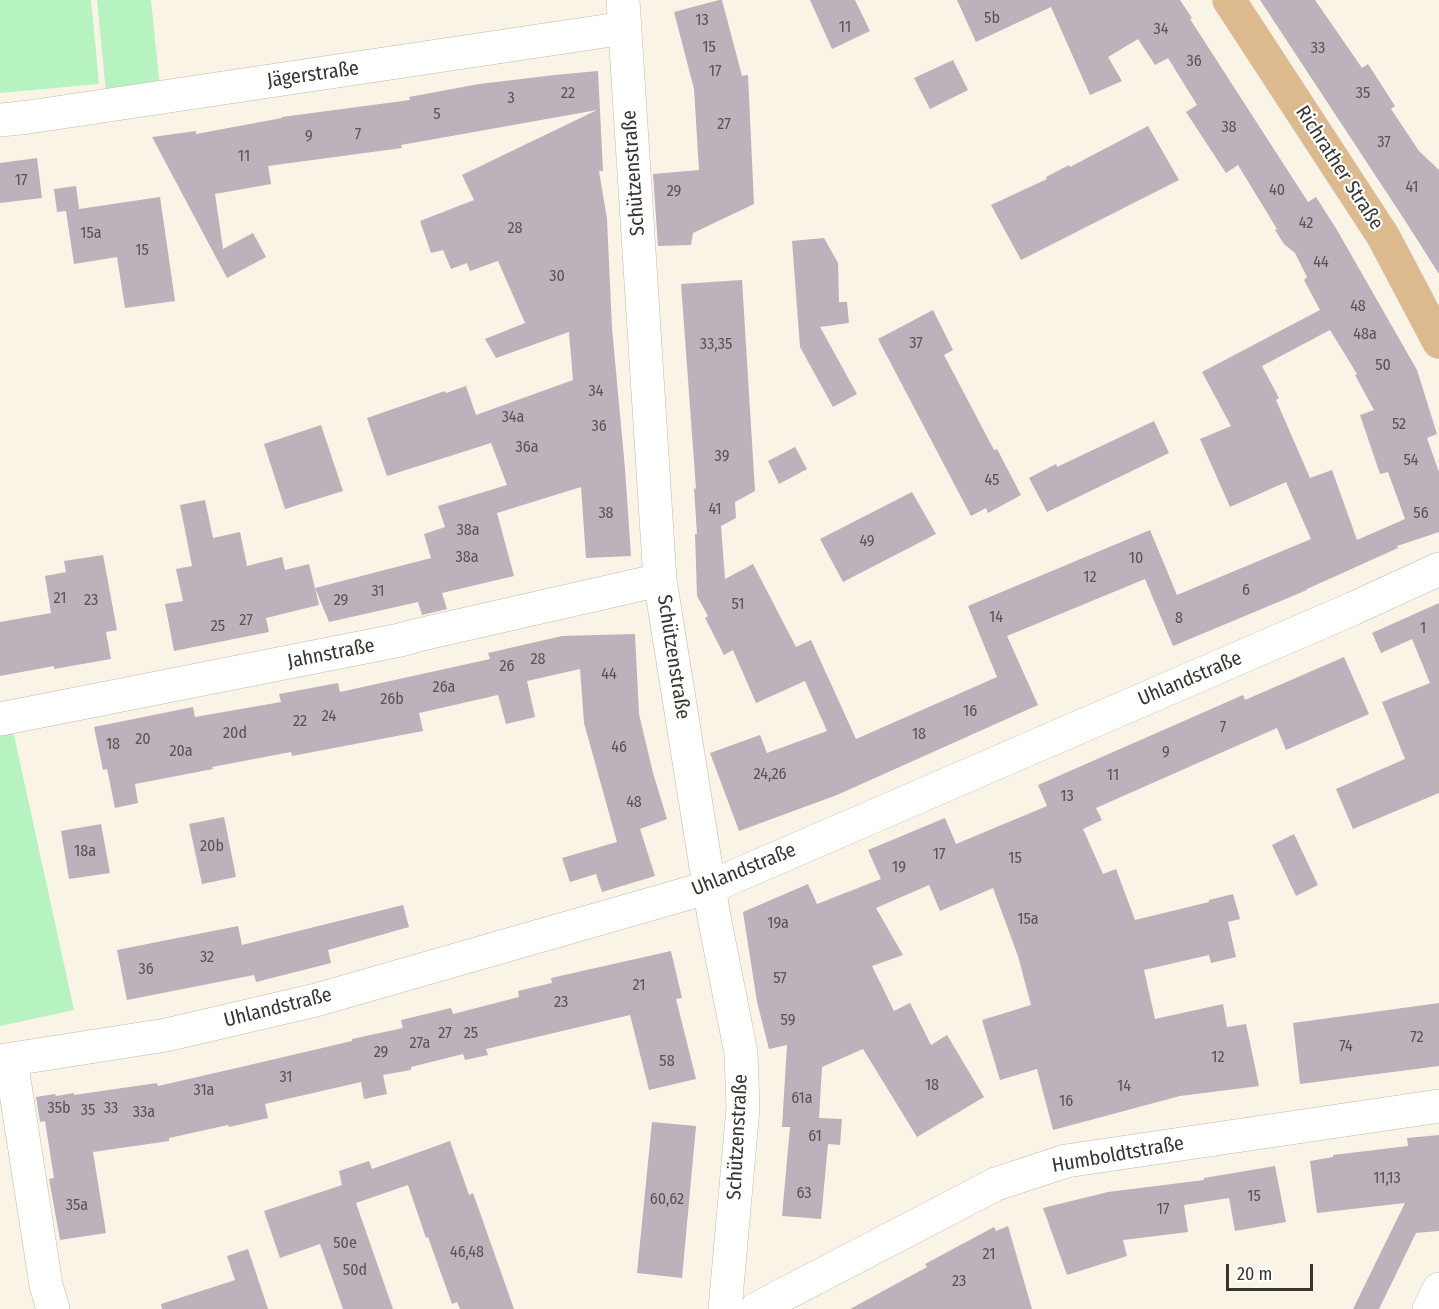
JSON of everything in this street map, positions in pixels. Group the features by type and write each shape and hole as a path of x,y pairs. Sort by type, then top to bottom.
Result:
{"main road":[{"name":"Richrather Straße","path":"1229,0 1383,236 1439,342"}],"street":[{"name":"Jägerstraße","path":"0,120 29,117 624,14"},
{"name":"Schützenstraße","path":"624,14 660,580 710,887 741,1053 743,1108 725,1309"},
{"name":"Uhlandstraße","path":"53,1309 46,1285 6,1060 166,1035 316,1000 710,887 1352,609 1439,569"},
{"name":"Jahnstraße","path":"0,719 400,640 660,580"},
{"name":"Humboldtstraße","path":"756,1309 996,1184 1066,1161 1439,1106"},
{"path":"1429,1309 1439,1289"}],"green space":[{"path":"0,0 91,0 99,84 0,93"},
{"path":"97,0 151,0 160,88 106,93"},
{"path":"12,726 74,1010 0,1026 0,728"}],"building":[{"path":"722,0 742,76 748,75 754,204 693,233 691,245 658,246 653,174 699,170 694,89 674,12"},
{"path":"810,0 855,0 870,31 832,49"},
{"path":"957,0 1180,0 1308,202 1316,197 1417,370 1437,434 1427,438 1439,472 1439,532 1397,546 1398,548 1307,590 1173,646 1145,579 1007,636 1038,705 837,795 739,831 710,753 760,735 767,753 827,731 805,681 756,703 733,650 724,655 705,618 708,616 697,596 694,488 696,489 681,284 742,280 755,491 735,502 736,518 721,526 725,579 753,564 796,647 811,640 856,739 997,677 968,606 1150,530 1177,595 1311,539 1286,482 1230,507 1200,439 1231,426 1202,372 1320,310 1304,280 1307,277 1295,253 1284,244 1238,165 1226,173 1186,112 1197,105 1168,58 1155,65 1138,39 1108,57 1122,81 1090,95 1051,7 976,42","holes":["1330,330 1357,374 1355,375 1374,410 1360,415 1380,474 1388,472 1405,519 1357,540 1332,470 1310,478 1276,400 1279,398 1262,366"]},
{"path":"1260,0 1315,0 1362,68 1368,64 1395,106 1391,109 1419,151 1439,170 1439,274 1404,219"},
{"path":"953,60 968,90 930,109 914,78"},
{"path":"598,71 603,171 599,171 607,219 612,328 631,556 586,558 581,487 497,513 514,576 442,593 447,609 422,615 418,602 329,622 315,588 431,558 424,534 445,527 438,506 507,485 491,443 387,476 367,418 466,386 476,415 573,380 569,332 496,358 485,339 525,323 498,261 470,271 467,263 451,269 443,250 431,253 420,221 474,200 462,175 597,110 401,145 402,148 268,166 271,184 215,194 223,249 253,233 266,257 227,278 152,137 196,131 196,134 282,117 410,100 409,97 479,84"},
{"path":"1148,126 1179,180 1021,260 991,205 1047,179 1046,177"},
{"path":"37,158 42,198 0,203 0,163"},
{"path":"76,186 79,209 160,197 175,301 125,308 117,257 74,264 66,211 57,212 54,189"},
{"path":"824,238 838,263 839,302 847,302 849,323 820,327 857,394 833,407 800,347 792,241"},
{"path":"933,310 953,350 944,355 994,450 997,449 1021,495 988,513 986,508 971,516 878,339"},
{"path":"1154,421 1169,453 1047,512 1029,478"},
{"path":"321,425 343,491 285,509 264,444"},
{"path":"795,447 807,469 779,484 768,461"},
{"path":"912,492 936,534 843,582 820,539"},
{"path":"205,500 213,538 240,532 247,566 282,557 285,570 309,564 319,605 266,618 269,632 174,651 165,604 183,601 176,569 192,566 180,505"},
{"path":"103,555 117,630 106,632 111,659 0,676 0,622 51,613 45,576 66,572 64,561"},
{"path":"1439,603 1439,793 1353,829 1336,789 1405,759 1382,702 1430,683 1412,639 1381,653 1372,633"},
{"path":"635,634 639,714 667,819 640,829 655,876 602,892 596,874 570,882 562,858 617,842 584,723 580,669 527,681 535,717 506,724 498,695 419,713 423,731 292,756 291,752 135,784 138,803 115,808 107,769 103,770 94,727 193,707 195,717 281,702 279,694 338,683 340,692 490,659 488,653 562,636"},
{"path":"1344,657 1369,714 1286,750 1277,728 1096,808 1102,820 1083,829 1103,874 1116,869 1135,920 1233,894 1240,919 1228,922 1236,957 1211,963 1209,955 1144,970 1155,1019 1223,1004 1227,1027 1246,1024 1259,1086 1180,1096 1053,1130 1037,1069 1000,1080 982,1020 1031,1005 1018,956 993,888 940,911 929,885 876,908 903,955 872,966 894,1011 910,1003 931,1045 947,1035 984,1097 917,1137 863,1049 822,1067 819,1118 842,1119 840,1145 828,1144 821,1219 782,1216 790,1127 782,1127 787,1045 769,1049 757,1002 743,912 808,884 817,904 881,879 868,850 945,818 956,844 1047,806 1038,785 1243,695 1245,700"},
{"path":"224,817 236,877 202,884 189,824"},
{"path":"101,824 110,873 69,879 61,831"},
{"path":"1294,834 1318,885 1296,896 1272,845"},
{"path":"403,905 409,927 328,950 331,963 256,982 254,975 127,1000 117,950 238,926 242,945"},
{"path":"671,951 682,998 676,999 696,1079 649,1090 630,1015 486,1049 488,1055 465,1060 463,1054 411,1067 411,1070 383,1075 387,1094 364,1099 361,1082 265,1104 268,1118 169,1138 169,1141 93,1152 106,1233 60,1240 49,1179 54,1178 45,1121 40,1122 36,1097 74,1093 74,1095 157,1083 158,1086 241,1067 403,1028 401,1020 451,1008 453,1014 519,997 518,991 552,983 551,978"},
{"path":"1439,1003 1439,1066 1300,1084 1293,1023"},
{"path":"652,1122 696,1126 682,1278 637,1273"},
{"path":"1439,1135 1439,1231 1416,1233 1379,1309 1353,1309 1405,1203 1317,1213 1310,1161 1333,1157 1333,1155 1408,1146 1407,1138"},
{"path":"450,1141 469,1195 473,1193 514,1309 460,1309 457,1302 452,1304 408,1185 356,1203 393,1309 343,1309 320,1244 280,1258 264,1211 342,1185 339,1171 369,1161 372,1169"},
{"path":"1275,1166 1286,1222 1235,1231 1229,1198 1184,1205 1188,1232 1123,1240 1127,1256 1067,1275 1043,1208 1108,1192 1204,1180 1204,1178"},
{"path":"1008,1226 1032,1309 850,1309 927,1267 925,1264 994,1227 996,1231"},
{"path":"248,1249 268,1309 162,1309 161,1304 235,1280 227,1256"}]}
